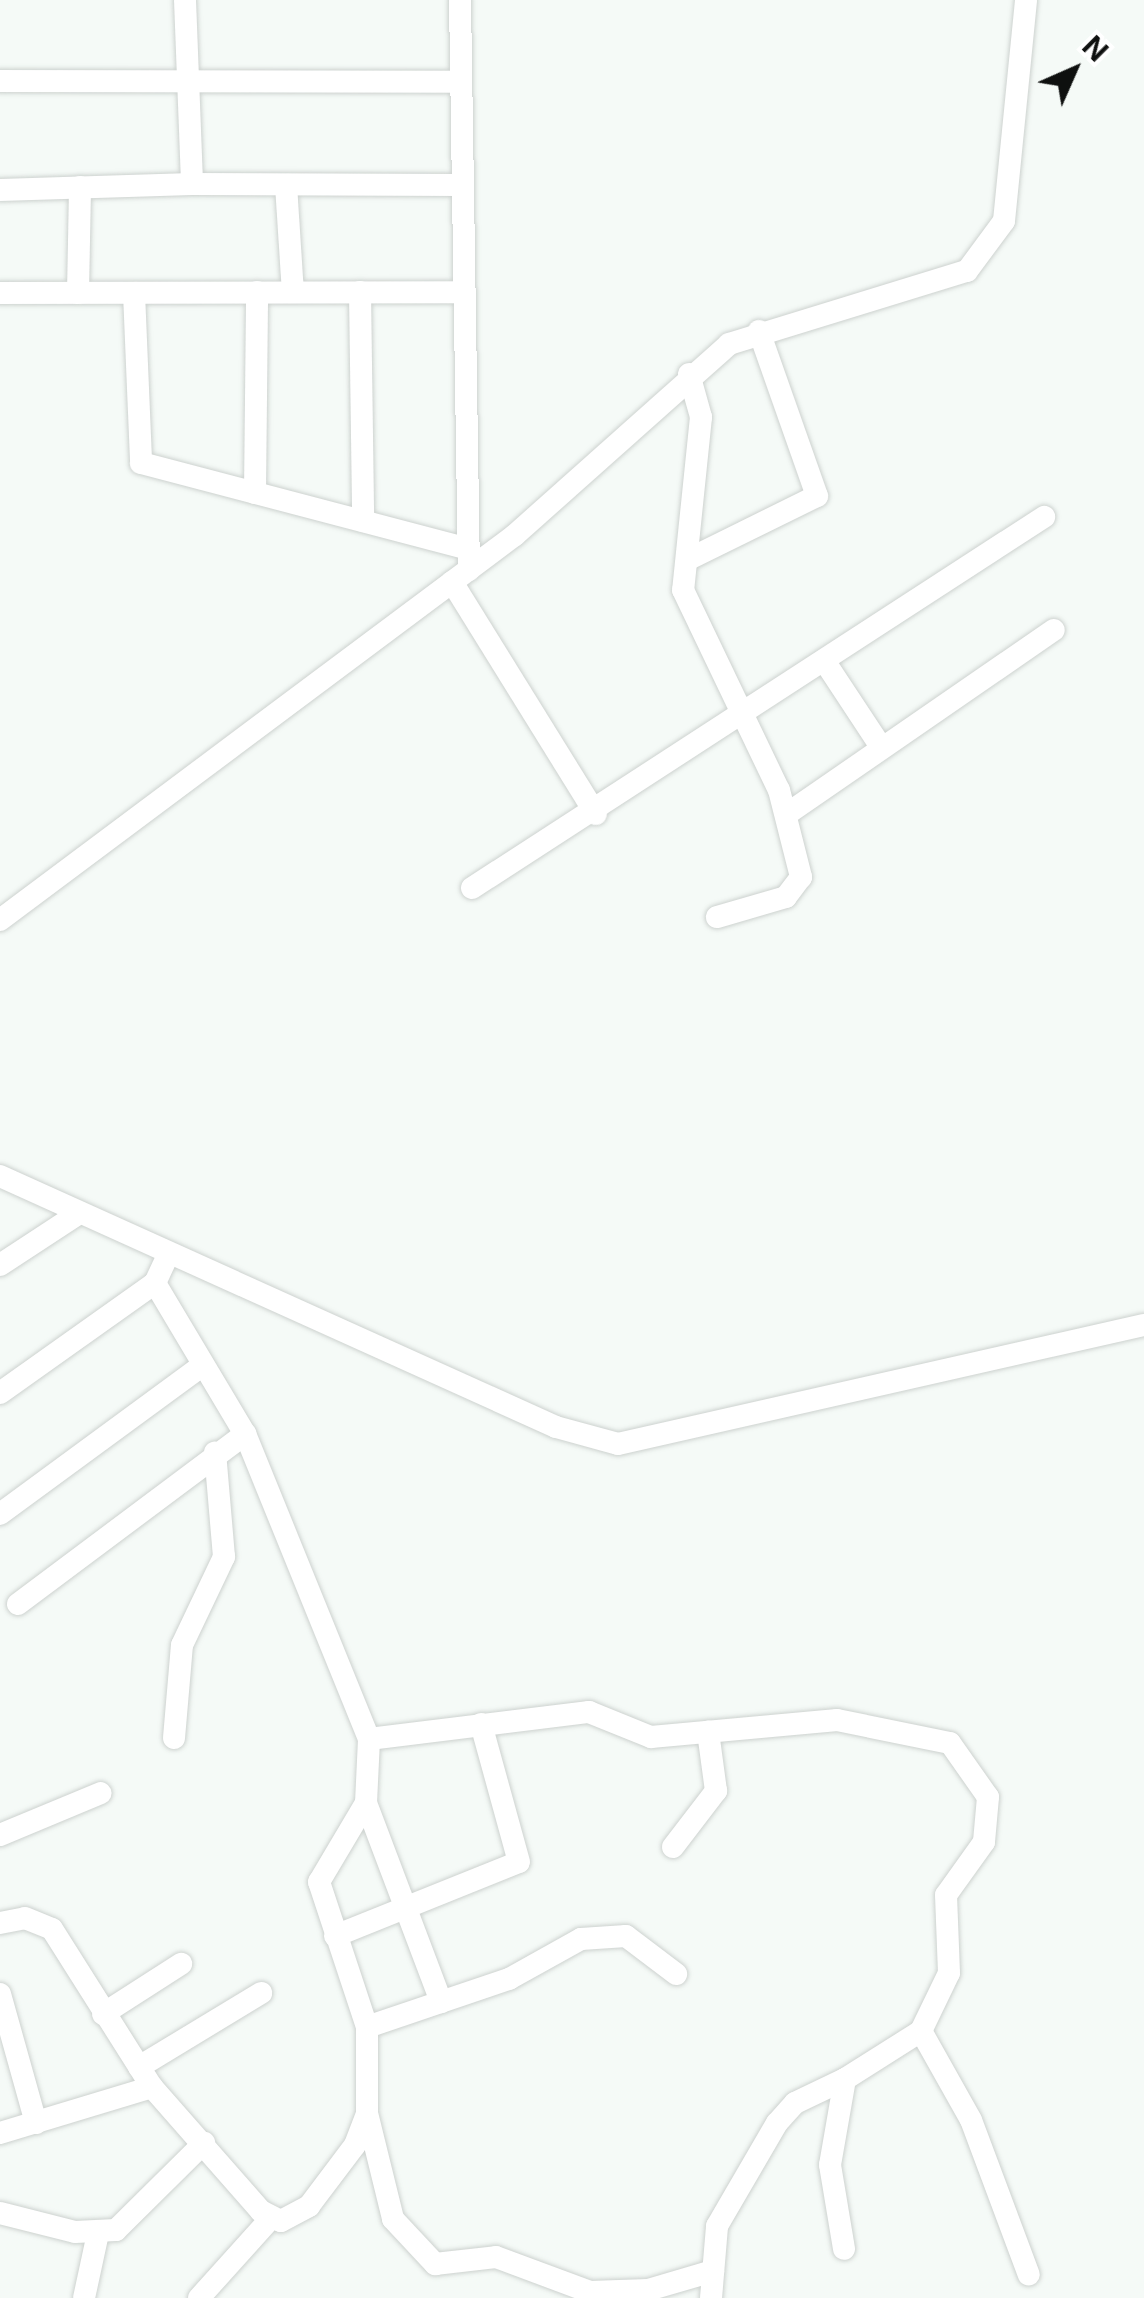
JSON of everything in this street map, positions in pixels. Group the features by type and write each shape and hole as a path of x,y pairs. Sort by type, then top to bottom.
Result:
{"street":[{"path":"185,0 192,184"},
{"path":"460,0 463,567 596,814"},
{"path":"0,920 463,567 689,374 759,331 968,270 1004,220 1026,0"},
{"path":"0,81 188,77 461,82"},
{"path":"0,190 192,184 463,185"},
{"path":"286,185 294,292"},
{"path":"78,293 80,188"},
{"path":"255,492 257,292"},
{"path":"360,292 363,521"},
{"path":"0,293 464,292"},
{"path":"134,293 140,463 363,521 463,567"},
{"path":"687,560 818,496 759,331"},
{"path":"689,374 701,416 687,560 688,608 743,715 787,814 797,889 718,917"},
{"path":"472,888 596,814 1044,517"},
{"path":"787,814 1054,630"},
{"path":"825,662 880,747"},
{"path":"0,1176 167,1256 556,1427 618,1444 1144,1325"},
{"path":"0,1266 78,1214"},
{"path":"0,1393 155,1283 167,1256"},
{"path":"155,1283 198,1368 245,1434 368,1739 366,1802 410,1909 440,2002"},
{"path":"0,1514 198,1368"},
{"path":"18,1604 214,1452 245,1434"},
{"path":"174,1738 182,1644 224,1557 214,1452"},
{"path":"368,1739 589,1712 638,1736 837,1720 940,1737 982,1784 984,1842 946,1894 949,1973 920,2031 845,2080 784,2113 716,2226 711,2298"},
{"path":"334,1936 410,1909 519,1862 481,1724"},
{"path":"673,1847 716,1790 708,1732"},
{"path":"0,1835 100,1793"},
{"path":"366,1802 320,1882 334,1936 367,2027 368,2113 393,2219 436,2264 496,2257 590,2292 648,2290 713,2270"},
{"path":"0,1924 24,1918 52,1929 152,2087 271,2218"},
{"path":"367,2027 614,1933 676,1974"},
{"path":"104,2014 180,1964"},
{"path":"138,2066 261,1993"},
{"path":"0,1994 36,2123"},
{"path":"920,2031 971,2120 1029,2275"},
{"path":"844,2249 830,2165 845,2080"},
{"path":"0,2134 152,2087"},
{"path":"199,2298 271,2218 309,2206 368,2113"},
{"path":"0,2213 98,2233 130,2222 204,2143"},
{"path":"84,2298 98,2233"}]}
